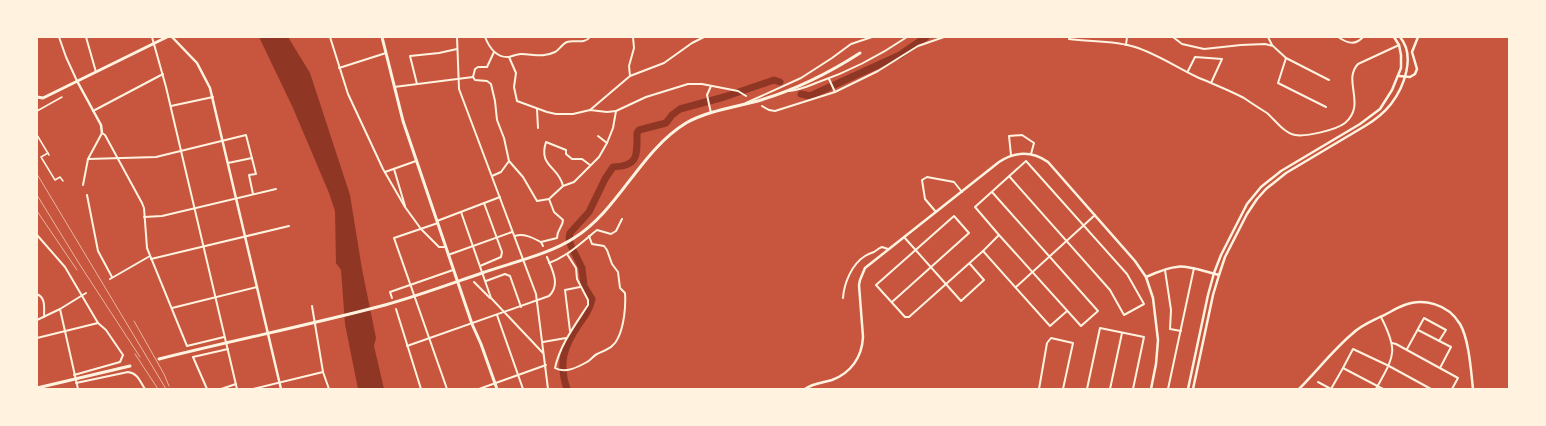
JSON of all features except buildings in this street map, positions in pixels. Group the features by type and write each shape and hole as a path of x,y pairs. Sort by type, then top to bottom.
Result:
{"main road":[{"path":"37,97 41,98 167,37"},
{"path":"382,37 403,122 457,282 481,344 496,389"},
{"path":"159,359 386,305 457,282 567,243 596,221 659,145 667,137 686,124 698,117 788,92 823,75 860,53"},
{"path":"37,388 76,381 130,366"}],"street":[{"path":"59,37 66,58 101,125 102,133 88,159 84,185"},
{"path":"86,37 96,72"},
{"path":"152,37 163,74 196,208 225,343 228,349 237,389"},
{"path":"172,37 197,63 206,79 213,97 281,389"},
{"path":"330,37 339,68 355,109 385,172 405,207 421,229 439,247 446,247"},
{"path":"382,37 410,37"},
{"path":"457,37 458,79 460,89 536,294 548,389"},
{"path":"485,37 488,45 494,52 509,57 521,54 539,56 548,54 556,52 566,42 583,42 588,40 590,37"},
{"path":"630,76 629,66 634,48 633,37"},
{"path":"590,110 630,76 664,63 692,42 704,37"},
{"path":"737,106 801,78 851,44 872,37"},
{"path":"788,92 829,79 882,53 908,37"},
{"path":"762,106 769,110 776,110 835,91 878,71 918,46 944,37"},
{"path":"1070,37 1068,39 1126,45 1152,53 1188,72 1244,98 1291,133 1302,135 1324,131 1344,123 1351,116 1354,108 1355,101 1352,79 1354,68 1363,61 1399,44"},
{"path":"1126,45 1127,37"},
{"path":"1173,37 1182,44 1204,49 1241,45 1265,44 1273,46"},
{"path":"1268,37 1273,46 1286,58 1329,80"},
{"path":"1338,37 1352,44 1358,42 1363,37"},
{"path":"1188,389 1214,273 1221,255 1247,204 1261,187 1281,171 1371,116 1386,101 1399,76 1401,68 1399,44 1394,37"},
{"path":"1193,389 1213,295 1219,274 1247,214 1266,189 1286,173 1377,118 1391,103 1398,93 1405,77 1408,56 1406,47 1400,37"},
{"path":"1399,76 1410,77 1415,74 1417,69 1412,52 1418,37"},
{"path":"417,84 410,56 439,53 457,49"},
{"path":"473,77 475,69 478,67 487,68 494,52"},
{"path":"339,68 386,53"},
{"path":"1188,72 1195,56 1222,59 1211,83"},
{"path":"509,57 516,73 514,87 517,101 537,109 562,114 573,114 590,110 607,112 616,111 646,97 682,86 702,84 738,91 746,96"},
{"path":"1286,58 1278,83 1326,107"},
{"path":"93,111 163,74"},
{"path":"394,87 473,77 475,80 487,81 493,86 497,120 504,138 509,161 523,177 537,201 549,199 564,186 574,182 598,157 607,143 613,128 616,111"},
{"path":"829,79 835,91"},
{"path":"711,86 707,95 711,113"},
{"path":"38,110 62,97"},
{"path":"171,106 213,97"},
{"path":"537,109 538,128"},
{"path":"102,133 109,139 142,202 147,248 187,346 224,337"},
{"path":"37,135 50,155"},
{"path":"88,159 156,157 246,135 256,174 249,175 253,194"},
{"path":"1011,155 1009,136 1022,135 1034,143 1031,154"},
{"path":"598,136 607,143"},
{"path":"564,186 553,168 546,161 544,151 546,142 566,150 566,154 572,159 582,159 590,165"},
{"path":"48,153 41,157 55,180 60,177 63,181"},
{"path":"805,389 817,383 831,380 845,373 854,365 858,358 863,344 859,294 860,280 865,268 1000,162 1011,155 1031,154 1048,162 1135,261 1146,277 1153,298 1158,340 1156,364 1151,389"},
{"path":"228,163 252,158"},
{"path":"385,172 416,161"},
{"path":"492,176 500,172 509,161"},
{"path":"992,192 1098,311 1081,326 998,235 975,207 1009,176 1026,161 1131,279 1144,304 1124,315 1110,290 1009,176"},
{"path":"394,169 405,202 405,207"},
{"path":"936,212 925,199 922,180 927,177 954,182 962,192"},
{"path":"144,217 162,216 276,189"},
{"path":"87,196 98,251 111,278 150,256"},
{"path":"447,389 394,238 421,229 500,197"},
{"path":"541,242 557,238 557,231 563,222 563,220 554,212 549,199"},
{"path":"480,266 501,257 502,252 484,203"},
{"path":"461,212 491,298"},
{"path":"1016,287 1095,215"},
{"path":"892,302 969,232 954,216 876,285 904,317 909,318 983,251 998,235"},
{"path":"549,263 575,249 597,230 611,234 616,231 622,219"},
{"path":"151,259 289,226"},
{"path":"448,255 512,232"},
{"path":"515,236 520,234 532,237 541,242 543,246"},
{"path":"37,236 65,267 98,323 106,330 123,355 120,362 74,374"},
{"path":"567,254 576,268 577,280 588,300 588,305 566,338 556,363 555,368 558,370 570,369 588,361 596,354 605,351 614,345 619,337 626,308 625,293 620,288 618,272 612,264 607,250 604,246 592,244 589,236"},
{"path":"904,237 961,301 984,280 969,263"},
{"path":"843,298 846,283 856,264 866,255 873,253 879,248 882,247 888,249"},
{"path":"983,251 1050,326 1068,310"},
{"path":"407,346 549,296 555,286 547,257"},
{"path":"1146,277 1165,268 1182,266 1195,267 1219,274"},
{"path":"1168,389 1195,267"},
{"path":"1165,268 1171,310 1170,329 1181,331"},
{"path":"392,298 390,292 453,270"},
{"path":"485,282 505,274 510,276 521,307"},
{"path":"474,282 544,354"},
{"path":"171,308 258,286"},
{"path":"571,332 565,290 580,287"},
{"path":"37,320 60,309 86,293"},
{"path":"37,294 43,299 44,317"},
{"path":"1299,389 1352,334 1364,325 1401,306 1418,302 1433,303 1448,311 1461,325 1466,336 1473,389"},
{"path":"312,306 317,322 323,372 329,389"},
{"path":"60,309 78,389"},
{"path":"396,309 422,389"},
{"path":"497,315 523,389"},
{"path":"1376,389 1389,366 1392,356 1392,343 1381,317"},
{"path":"1407,349 1424,318 1446,330 1439,341"},
{"path":"37,338 98,323"},
{"path":"1087,389 1100,328 1144,337 1133,389"},
{"path":"1418,330 1451,347 1440,368"},
{"path":"1110,389 1122,333"},
{"path":"542,342 566,338"},
{"path":"1039,389 1047,343 1051,338 1073,343 1063,389"},
{"path":"1392,343 1407,349 1458,378 1452,389"},
{"path":"207,389 193,357 228,349"},
{"path":"1318,382 1332,389 1353,349 1389,366 1431,389"},
{"path":"479,389 546,365"},
{"path":"1342,368 1383,389"},
{"path":"76,381 128,372 134,373 145,389"},
{"path":"253,389 323,372"},
{"path":"221,389 236,384"}],"shaded area":[{"path":"259,37 288,37 310,73 350,195 362,269 376,338 374,346 384,389 358,389 345,324 341,270 336,263 335,211 329,193 293,108"}],"waterway":[{"path":"801,94 810,96 900,55 926,37"},
{"path":"567,389 563,371 566,347 587,312 592,299 584,286 582,268 571,246 569,238 570,233 589,212 605,179 613,167 628,164 635,158 637,133 639,130 666,123 672,115 680,109 724,97 774,80 780,82"}],"railway":[{"path":"37,174 166,389"},
{"path":"37,195 80,265 140,357"},
{"path":"37,211 77,270"},
{"path":"134,321 164,374 169,386"},
{"path":"135,354 158,389"}]}
